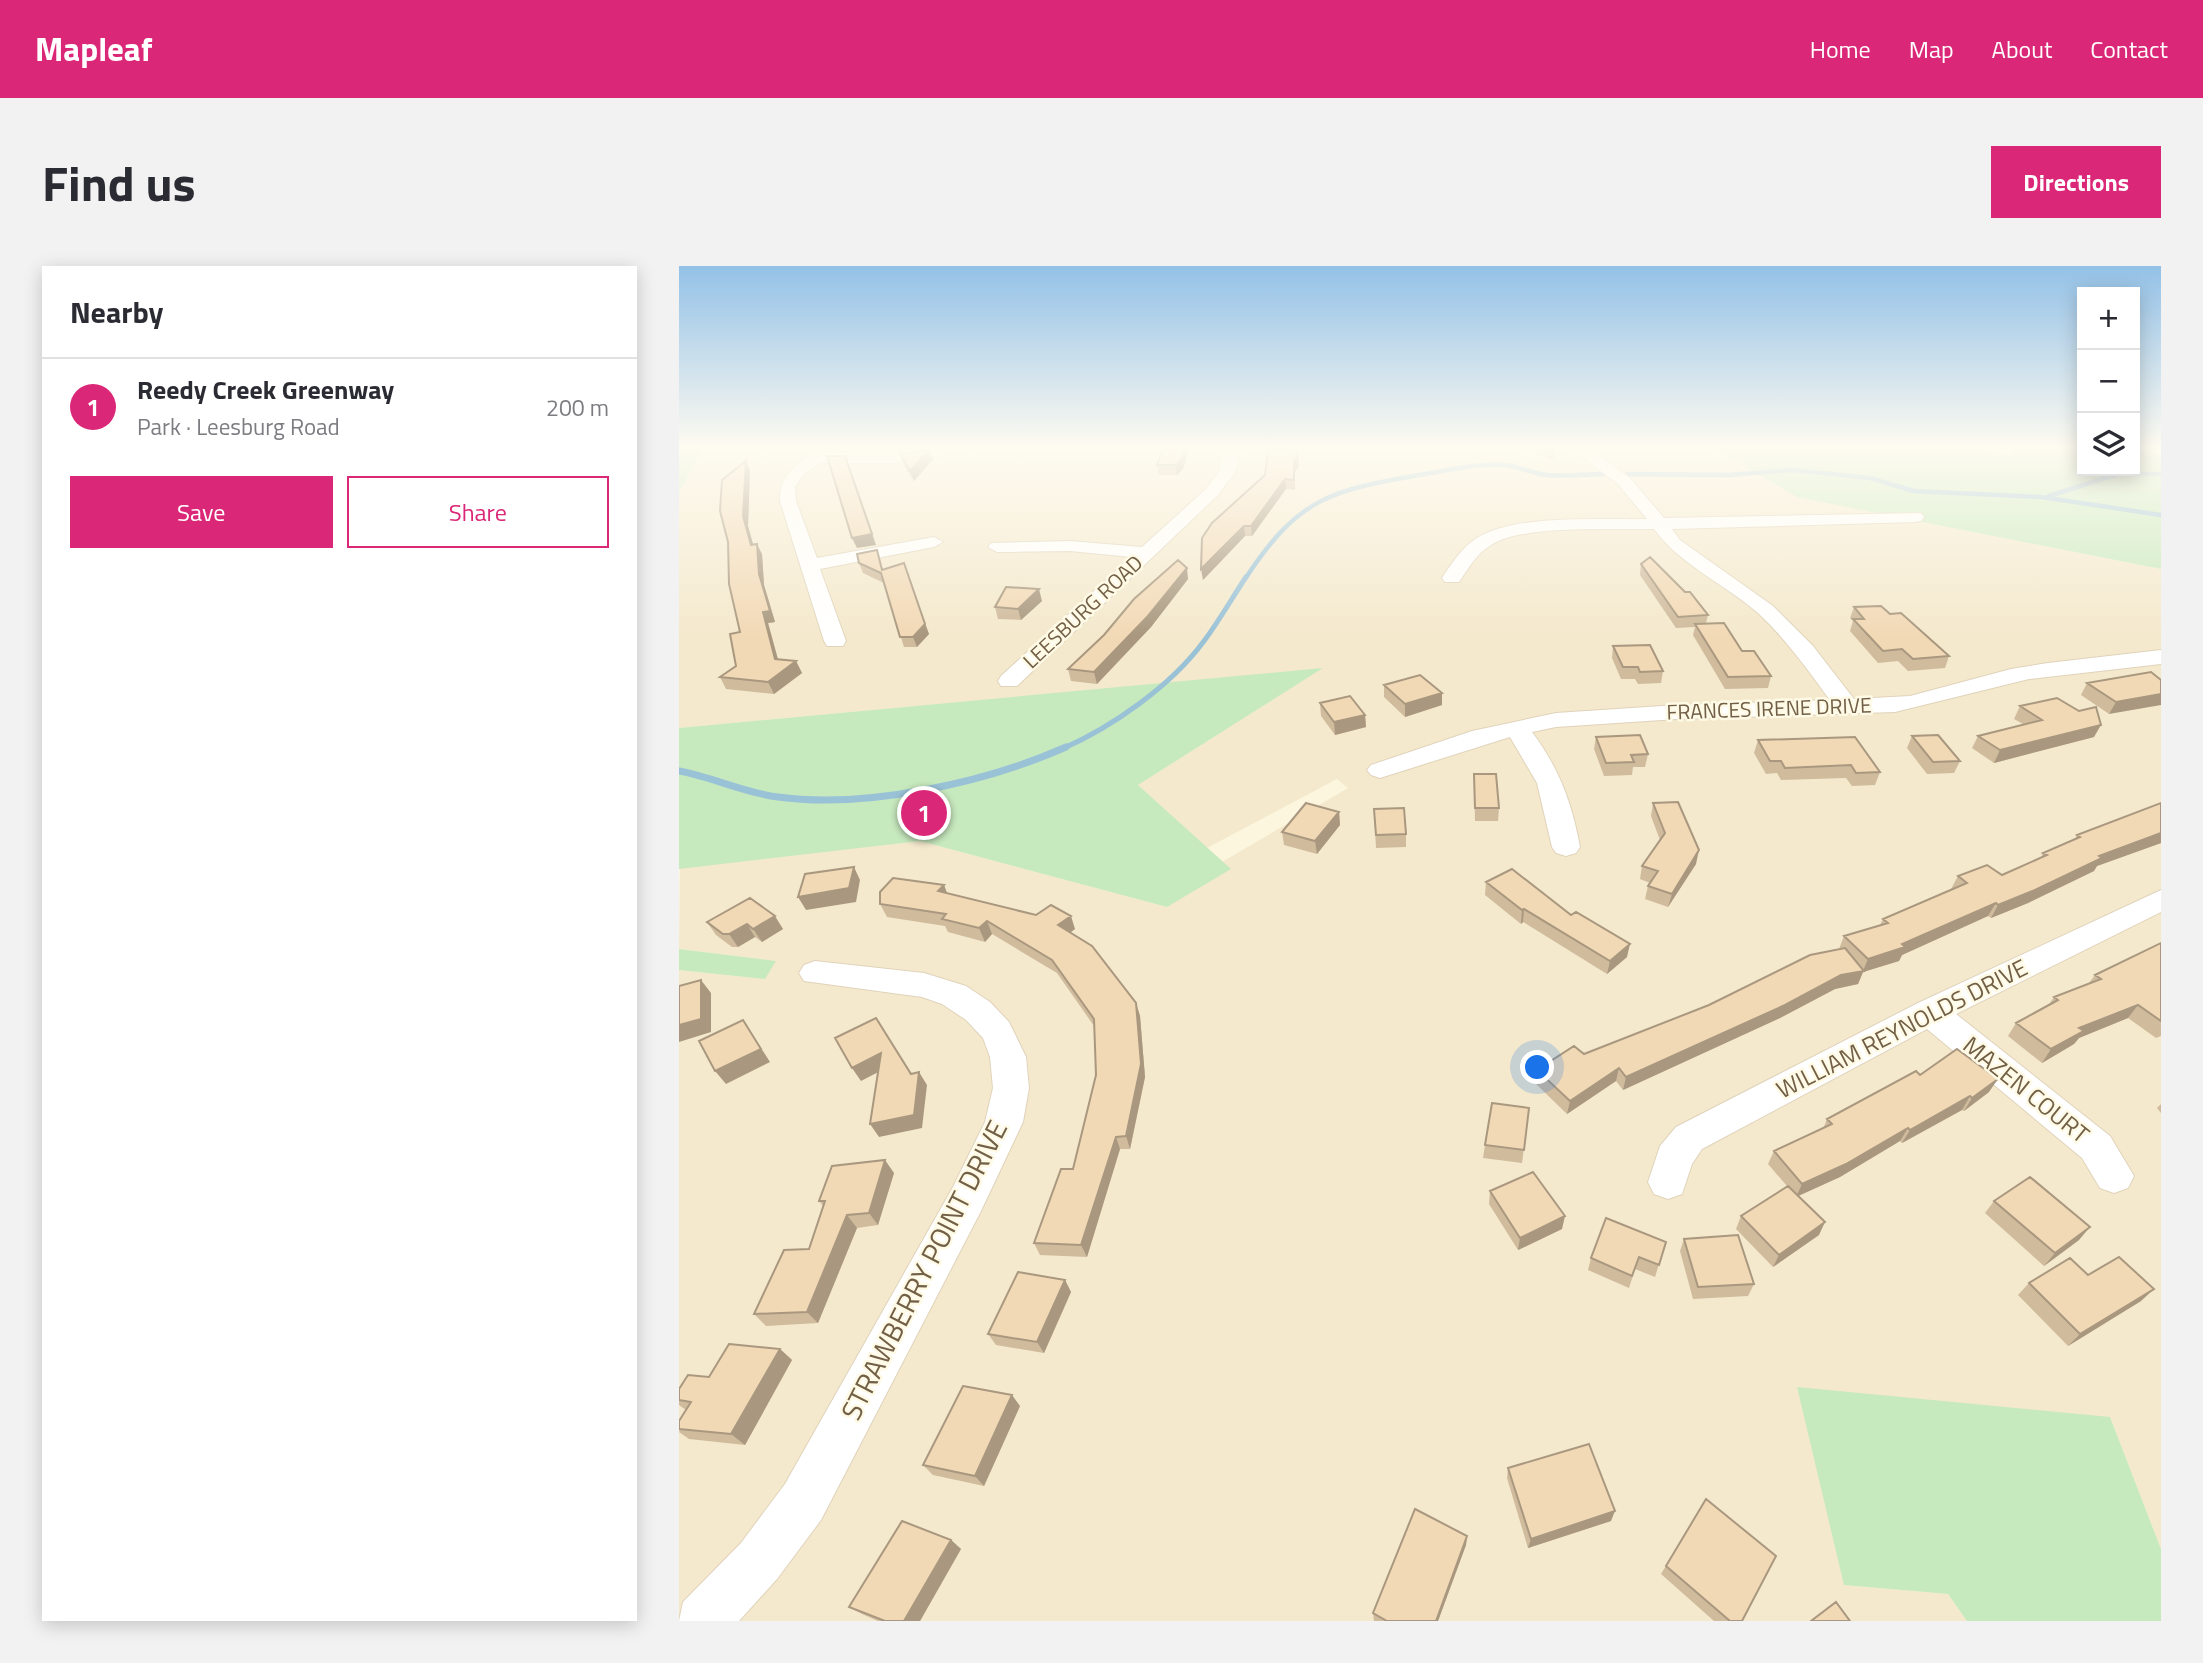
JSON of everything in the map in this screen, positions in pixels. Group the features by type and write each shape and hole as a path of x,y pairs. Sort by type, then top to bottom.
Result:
{"street":[{"path":"791,509 835,641"},
{"name":"LEESBURG ROAD","path":"1009,681 1192,509"},
{"path":"1648,509 1674,544 1732,583 1766,610 1805,651 1846,705"},
{"path":"1452,578 1476,545 1507,532 1535,527 1915,517"},
{"path":"810,565 934,542"},
{"path":"997,547 1070,546 1146,553"},
{"name":"FRANCES IRENE DRIVE","path":"1380,770 1515,727 1556,720 1919,702 2050,668 2161,657"},
{"path":"1515,727 1542,763 1554,786 1566,847"},
{"name":"WILLIAM REYNOLDS DRIVE","path":"1668,1182 1674,1158 1689,1138 1930,1012 2161,900"},
{"name":"STRAWBERRY POINT DRIVE","path":"702,1621 759,1561 803,1502 967,1199 1004,1122 1011,1088 1008,1057 997,1031 978,1011 954,995 924,985 815,973"},
{"name":"MAZEN COURT","path":"1930,1012 2096,1147 2114,1177"}],"shaded area":[{"path":"679,509 1860,509 2161,569 2161,1549 2110,1417 1844,1585 1948,1594 1967,1621 679,1621 679,970 764,979 775,961 679,949 680,867 920,841 1167,907 1222,862 1348,788 1337,779 1207,848 1138,785 1321,669 679,728"}],"green space":[{"path":"1859,509 2161,509 2161,569"},
{"path":"1323,668 1138,785 1231,869 1167,907 920,841 679,869 679,728"},
{"path":"679,949 776,961 765,979 679,970"},
{"path":"1797,1387 2110,1417 2161,1549 2161,1621 1967,1621 1948,1594 1844,1585"}],"building":[{"path":"743,509 751,545 757,544 759,574 770,611 763,612 775,659 796,661 768,682 720,677 736,666 730,634 740,632 729,584 728,542 720,511"},
{"path":"843,509 863,509 872,534 852,538"},
{"path":"1227,509 1263,509 1251,526 1244,526 1201,569 1202,538 1212,523"},
{"path":"877,550 882,570 904,563 925,624 913,637 900,637 881,573 859,563 857,554"},
{"path":"1650,557 1685,592 1690,592 1708,615 1678,617 1641,564"},
{"path":"1178,560 1187,568 1148,616 1094,672 1068,669 1104,635 1134,599"},
{"path":"1006,587 1039,589 1018,609 995,607"},
{"path":"1881,606 1890,614 1901,613 1949,656 1913,659 1902,649 1883,651 1853,619 1864,619 1854,607"},
{"path":"1724,623 1742,651 1754,651 1771,676 1728,677 1695,624"},
{"path":"1650,645 1663,671 1640,672 1638,667 1623,667 1613,646"},
{"path":"2151,672 2161,680 2161,694 2116,702 2087,683"},
{"path":"1420,675 1442,693 1405,704 1384,685"},
{"path":"1350,696 1365,715 1334,722 1320,703"},
{"path":"2057,698 2079,711 2096,707 2101,725 2000,750 1978,736 2042,720 2020,706"},
{"path":"1640,735 1648,754 1631,755 1634,762 1606,763 1596,737"},
{"path":"1938,735 1960,761 1933,762 1912,736"},
{"path":"1855,737 1880,772 1856,773 1851,765 1785,768 1781,761 1770,761 1758,740"},
{"path":"1474,774 1496,774 1499,808 1475,808"},
{"path":"1678,802 1699,850 1672,894 1648,886 1658,871 1642,866 1665,833 1653,803"},
{"path":"1306,803 1339,812 1315,841 1282,832"},
{"path":"2161,803 2161,833 2099,856 2102,858 2035,890 1998,905 1996,903 1902,944 1905,947 1868,959 1844,936 1888,923 1883,919 1967,883 1958,876 1987,865 2002,875 2080,837 2077,835"},
{"path":"1404,808 1406,834 1376,835 1374,809"},
{"path":"854,867 849,888 798,897 805,874"},
{"path":"1512,869 1571,915 1576,912 1630,944 1610,961 1522,910 1486,882"},
{"path":"893,878 944,885 938,891 1036,915 1051,905 1071,916 1058,925 1092,946 1136,1003 1141,1064 1126,1136 1116,1137 1081,1245 1034,1243 1061,1169 1073,1169 1096,1075 1094,1019 1052,960 987,921 979,928 942,919 946,914 880,904 880,892"},
{"path":"750,898 775,916 753,929 747,924 729,934 723,934 707,922"},
{"path":"2161,943 2161,1021 2138,1005 2079,1028 2084,1031 2051,1049 2016,1023 2058,1000 2054,997 2101,979 2095,975"},
{"path":"1845,948 1864,971 1841,975 1785,1005 1626,1077 1619,1068 1570,1101 1537,1070 1574,1046 1584,1054 1709,1005 1810,955"},
{"path":"701,980 701,1019 679,1025 679,986"},
{"path":"876,1018 911,1074 919,1072 914,1115 870,1124 881,1053 852,1068 835,1038"},
{"path":"743,1020 761,1049 715,1071 699,1041"},
{"path":"1957,1049 1998,1079 1972,1098 1970,1096 1846,1164 1802,1184 1774,1151 1832,1124 1827,1119 1916,1071 1920,1075"},
{"path":"1492,1103 1529,1108 1524,1150 1485,1145"},
{"path":"885,1160 869,1213 847,1215 807,1312 754,1314 784,1250 809,1249 825,1201 819,1201 832,1166"},
{"path":"1533,1172 1565,1216 1520,1238 1490,1191"},
{"path":"2030,1177 2090,1227 2055,1253 1994,1201"},
{"path":"1788,1186 1825,1222 1779,1255 1741,1216"},
{"path":"1606,1218 1666,1242 1659,1265 1639,1257 1632,1276 1591,1258"},
{"path":"1738,1235 1754,1284 1698,1287 1684,1239"},
{"path":"2119,1257 2154,1289 2080,1334 2029,1283 2070,1258 2088,1275"},
{"path":"1018,1272 1065,1280 1037,1342 988,1334"},
{"path":"729,1344 780,1349 731,1434 679,1429 679,1421 691,1402 679,1400 679,1389 688,1375 709,1377"},
{"path":"963,1386 1012,1395 975,1476 923,1465"},
{"path":"1589,1444 1615,1511 1531,1539 1508,1468"},
{"path":"1706,1499 1776,1556 1742,1621 1730,1621 1666,1566"},
{"path":"1415,1509 1467,1536 1436,1621 1387,1621 1373,1613"},
{"path":"902,1521 951,1540 904,1621 885,1621 849,1607"},
{"path":"1836,1602 1850,1621 1811,1621"}],"waterway":[{"path":"1245,579 1264,551 1283,530 1308,509"},
{"path":"2123,509 2161,515"},
{"path":"1062,749 1120,717 1175,674 1204,641 1246,577"},
{"path":"679,771 778,797 848,799 886,796 962,782 999,772 1066,747"}],"place":[{"name":"Reedy Creek Greenway","path":"924,813"}]}
